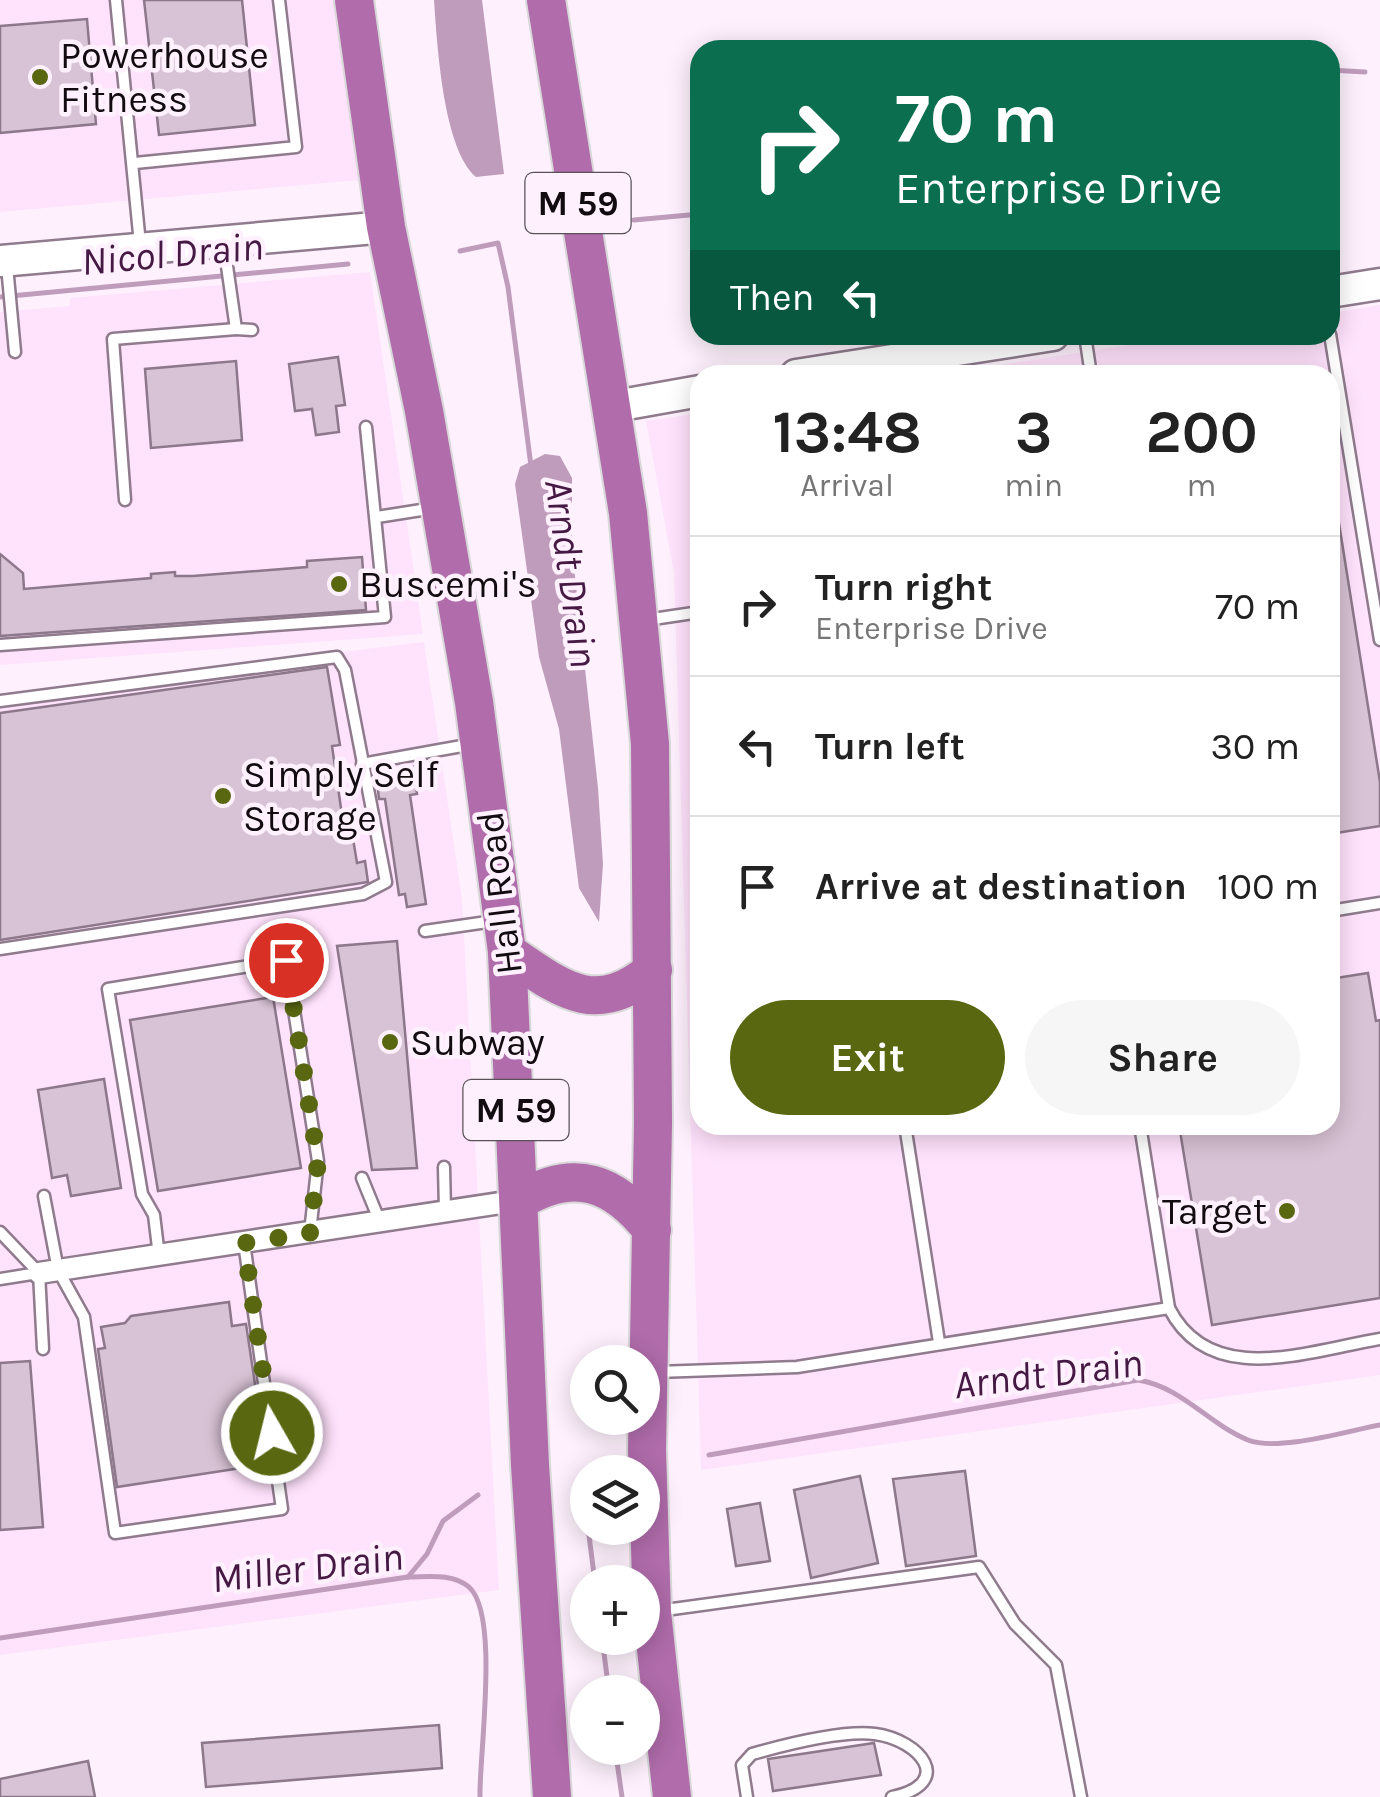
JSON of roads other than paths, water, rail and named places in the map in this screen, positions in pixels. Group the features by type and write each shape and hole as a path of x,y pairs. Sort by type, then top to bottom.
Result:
{"highway":[{"name":"Hall Road","path":"354,0 386,227 440,508 479,743 505,936 530,1464 552,1797"},
{"name":"M 59","path":"546,0 610,406 640,621 650,744 651,1345"},
{"path":"505,936 554,985 588,996 617,993 653,970"},
{"path":"520,1200 540,1188 586,1183 617,1194 652,1230"},
{"name":"M 59","path":"648,1435 651,1565"},
{"name":"M 59","path":"657,1655 672,1797"}],"street":[{"path":"3,260 386,227"},
{"path":"1340,290 1380,284"},
{"path":"892,365 999,345"},
{"path":"610,406 690,393"},
{"path":"48,1272 520,1200"}],"lane":[{"path":"116,0 135,163 140,250"},
{"path":"135,163 296,147 279,0"},
{"path":"223,240 236,329"},
{"path":"3,260 15,352"},
{"path":"125,500 114,339 252,330"},
{"path":"1340,395 1380,640"},
{"path":"0,646 385,616 366,427"},
{"path":"378,517 440,508"},
{"path":"640,621 690,614"},
{"path":"0,701 336,656 345,670 386,882 376,890 0,949"},
{"path":"362,764 479,743"},
{"path":"1340,909 1380,902"},
{"path":"425,931 505,936"},
{"path":"159,1256 154,1214 142,1194 108,989 286,960 318,1161 310,1233"},
{"path":"907,1135 939,1342"},
{"path":"1142,1135 1169,1308 1179,1328 1199,1346 1231,1359 1262,1359 1380,1339"},
{"path":"444,1167 445,1212"},
{"path":"362,1178 380,1222"},
{"path":"44,1196 48,1272 44,1349"},
{"path":"0,1232 48,1272 84,1317 115,1533 282,1508 244,1243"},
{"path":"0,1278 48,1272"},
{"path":"660,1372 797,1367 1169,1308"},
{"path":"660,1611 980,1567 1015,1624 1056,1666 1081,1797"},
{"path":"747,1797 742,1765 752,1754 864,1733 911,1746 923,1757 928,1774 924,1784 913,1792 892,1797"}],"water":[{"path":"434,0 482,0 504,174 476,177 456,144 444,94"},
{"path":"545,454 560,456 572,478 572,549 603,864 599,922 579,888 559,729 539,657 515,484 520,467"}],"waterway":[{"name":"Nicol Drain","path":"1340,71 1365,72"},
{"name":"Nicol Drain","path":"634,220 690,215"},
{"name":"Arndt Drain","path":"460,251 498,243 508,287 531,466"},
{"name":"Nicol Drain","path":"0,297 348,264"},
{"name":"Arndt Drain","path":"709,1455 1138,1380 1168,1390 1233,1433 1261,1443 1294,1442 1380,1425"},
{"name":"Arndt Drain","path":"408,1577 427,1554 443,1521 478,1495"},
{"path":"590,1545 593,1565"},
{"name":"Miller Drain","path":"0,1638 408,1577 455,1580 469,1587 478,1602 484,1626 486,1686 480,1797"},
{"path":"604,1655 607,1675"},
{"path":"617,1765 622,1797"}],"place":[{"name":"Powerhouse Fitness","path":"40,77"},
{"name":"Buscemi's","path":"339,584"},
{"name":"Simply Self Storage","path":"223,796"},
{"name":"Subway","path":"390,1042"},
{"name":"Target","path":"1287,1211"}]}
